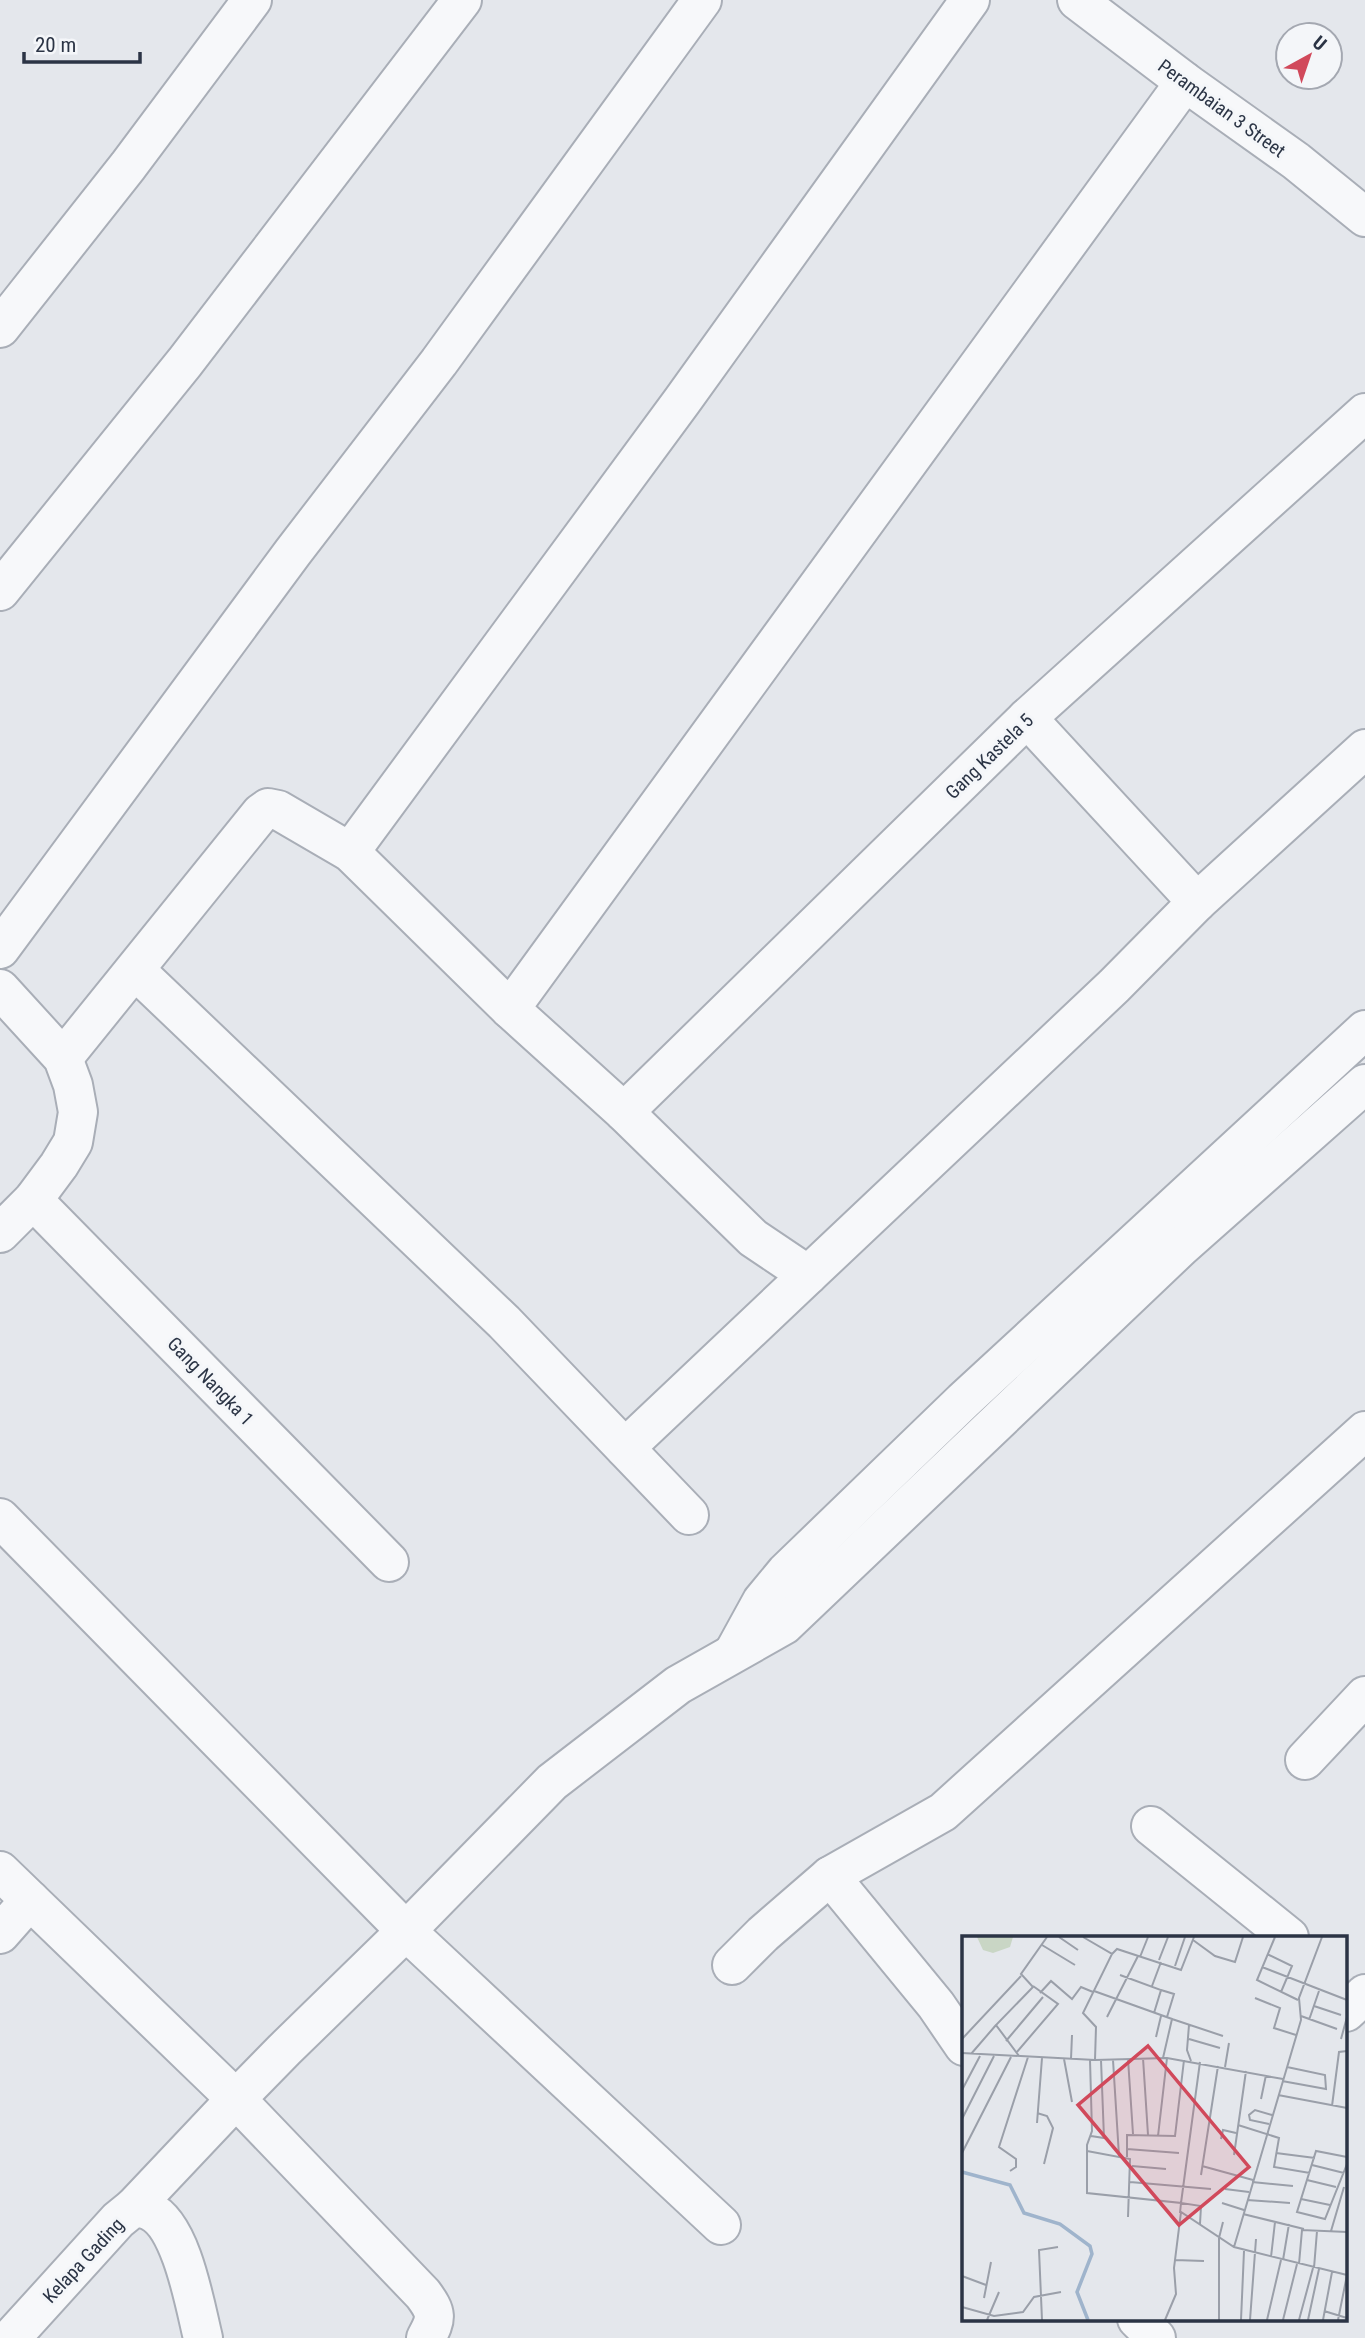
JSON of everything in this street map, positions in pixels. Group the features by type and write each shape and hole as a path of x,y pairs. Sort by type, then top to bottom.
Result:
{"street":[{"path":"0,328 128,166 252,0"},
{"path":"0,591 185,362 462,0"},
{"path":"0,948 293,552 439,362 702,0"},
{"path":"350,852 682,401 970,0"},
{"name":"Perambaian 3 Street","path":"1077,0 1296,161 1365,217"},
{"path":"510,1009 1185,82"},
{"name":"Gang Kastela 5","path":"624,1112 1027,718 1365,413"},
{"path":"1027,718 1197,902"},
{"path":"625,1448 1114,986 1197,902 1365,749"},
{"path":"63,1058 261,813 268,808 278,810 350,852 510,1009 624,1112 753,1238 808,1275"},
{"path":"135,970 504,1322 689,1515"},
{"path":"0,989 63,1058 74,1085 78,1112 73,1142 59,1165 33,1200 0,1233"},
{"path":"134,2207 284,2050 407,1931 552,1782 678,1685 783,1625 813,1599 1365,1030"},
{"path":"1169,1233 1365,1084"},
{"name":"Gang Nangka 1","path":"33,1200 389,1562"},
{"path":"732,1965 763,1934 830,1876 943,1812 1365,1432"},
{"path":"0,1518 407,1931 722,2225"},
{"path":"1305,1760 1365,1696"},
{"path":"1151,1826 1288,1936"},
{"path":"0,1871 236,2099 423,2294 433,2308 435,2323 426,2338"},
{"path":"830,1876 936,2005 962,2043"},
{"path":"0,1934 30,1900"},
{"name":"Kelapa Gading","path":"11,2338 118,2220 134,2207 152,2212 167,2225 185,2264 203,2338"},
{"path":"1138,2320 1156,2338"}]}
